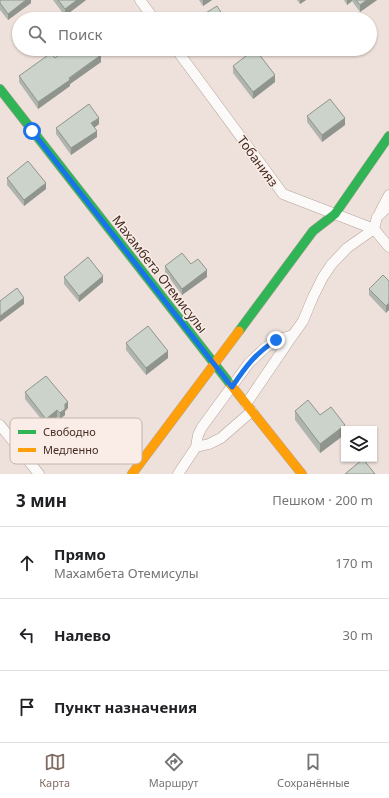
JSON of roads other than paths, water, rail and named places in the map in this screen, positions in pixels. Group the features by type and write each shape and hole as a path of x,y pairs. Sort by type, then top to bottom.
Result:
{"street":[{"path":"140,0 149,12"},
{"name":"Тобанияз","path":"181,56 283,194 374,230 389,246"},
{"name":"Махамбета Отемисулы","path":"0,89 232,387 302,474"},
{"path":"142,461 313,231 335,214 389,136"},
{"path":"196,447 209,444 221,438 249,407 303,321 313,296 331,265 347,248 374,230 377,217 389,195"},
{"path":"377,217 389,206"},
{"path":"178,474 196,447 198,435 202,427 249,363 276,340 293,335"},
{"path":"0,425 10,438"},
{"path":"31,464 39,474"},
{"path":"132,474 139,464"}]}
